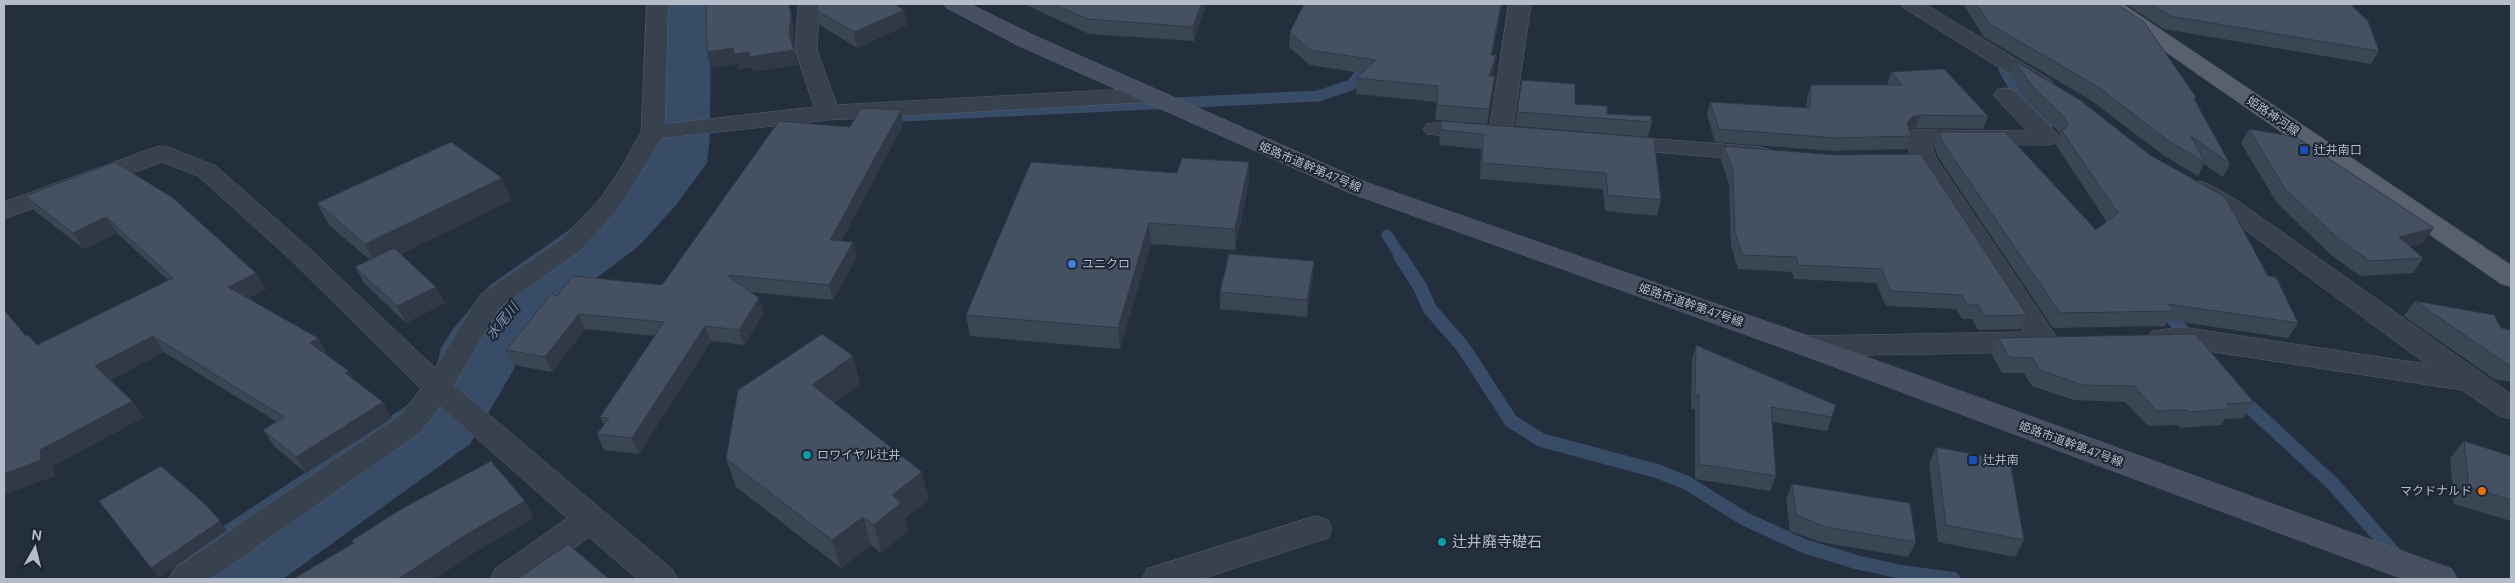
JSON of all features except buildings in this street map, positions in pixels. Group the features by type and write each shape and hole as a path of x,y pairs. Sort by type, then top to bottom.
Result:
{"main road":[{"name":"姫路神河線","path":"2108,4 2511,278"}],"street":[{"path":"186,579 411,423 438,388 490,301 571,245 609,204 653,132 657,4"},
{"path":"808,4 806,50 828,113"},
{"name":"姫路市道幹第47号線","path":"954,4 1025,40 1359,188 1807,346 2432,578"},
{"path":"1435,129 1510,134 1520,4"},
{"path":"1911,4 2060,96"},
{"path":"653,132 828,113 1147,95"},
{"path":"2005,95 2048,138 1916,137 1924,158 2045,342"},
{"path":"1598,142 1785,156"},
{"path":"4,212 162,153 207,171 300,254 438,388 660,579"},
{"path":"1896,158 1924,158"},
{"path":"2177,176 2226,204 2470,381 2511,408"},
{"path":"2133,339 2182,337 2470,381 2511,389"},
{"path":"1807,346 2074,341"},
{"path":"507,579 590,518"},
{"path":"1159,579 1316,528"}],"waterway":[{"name":"水尾川","path":"215,579 441,423 475,369 480,348 516,302 614,231 652,191 674,163 678,136 683,4"},
{"path":"884,117 1318,96 1351,85 1365,68"},
{"path":"2004,69 2017,93 2051,122"},
{"path":"1387,235 1401,257"},
{"path":"1400,256 1420,287 1430,309 1463,347 1511,421 1541,440 1657,471 1687,483 1745,519 1804,546 1856,562 1901,572 1953,579"},
{"path":"2166,309 2190,341"},
{"path":"2239,397 2333,484 2417,579"}],"place":[{"name":"辻井南口","path":"2304,150"},
{"name":"ユニクロ","path":"1072,264"},
{"name":"ロワイヤル辻井","path":"807,455"},
{"name":"辻井南","path":"1973,460"},
{"name":"マクドナルド","path":"2482,491"},
{"name":"辻井廃寺礎石","path":"1442,542"}]}
